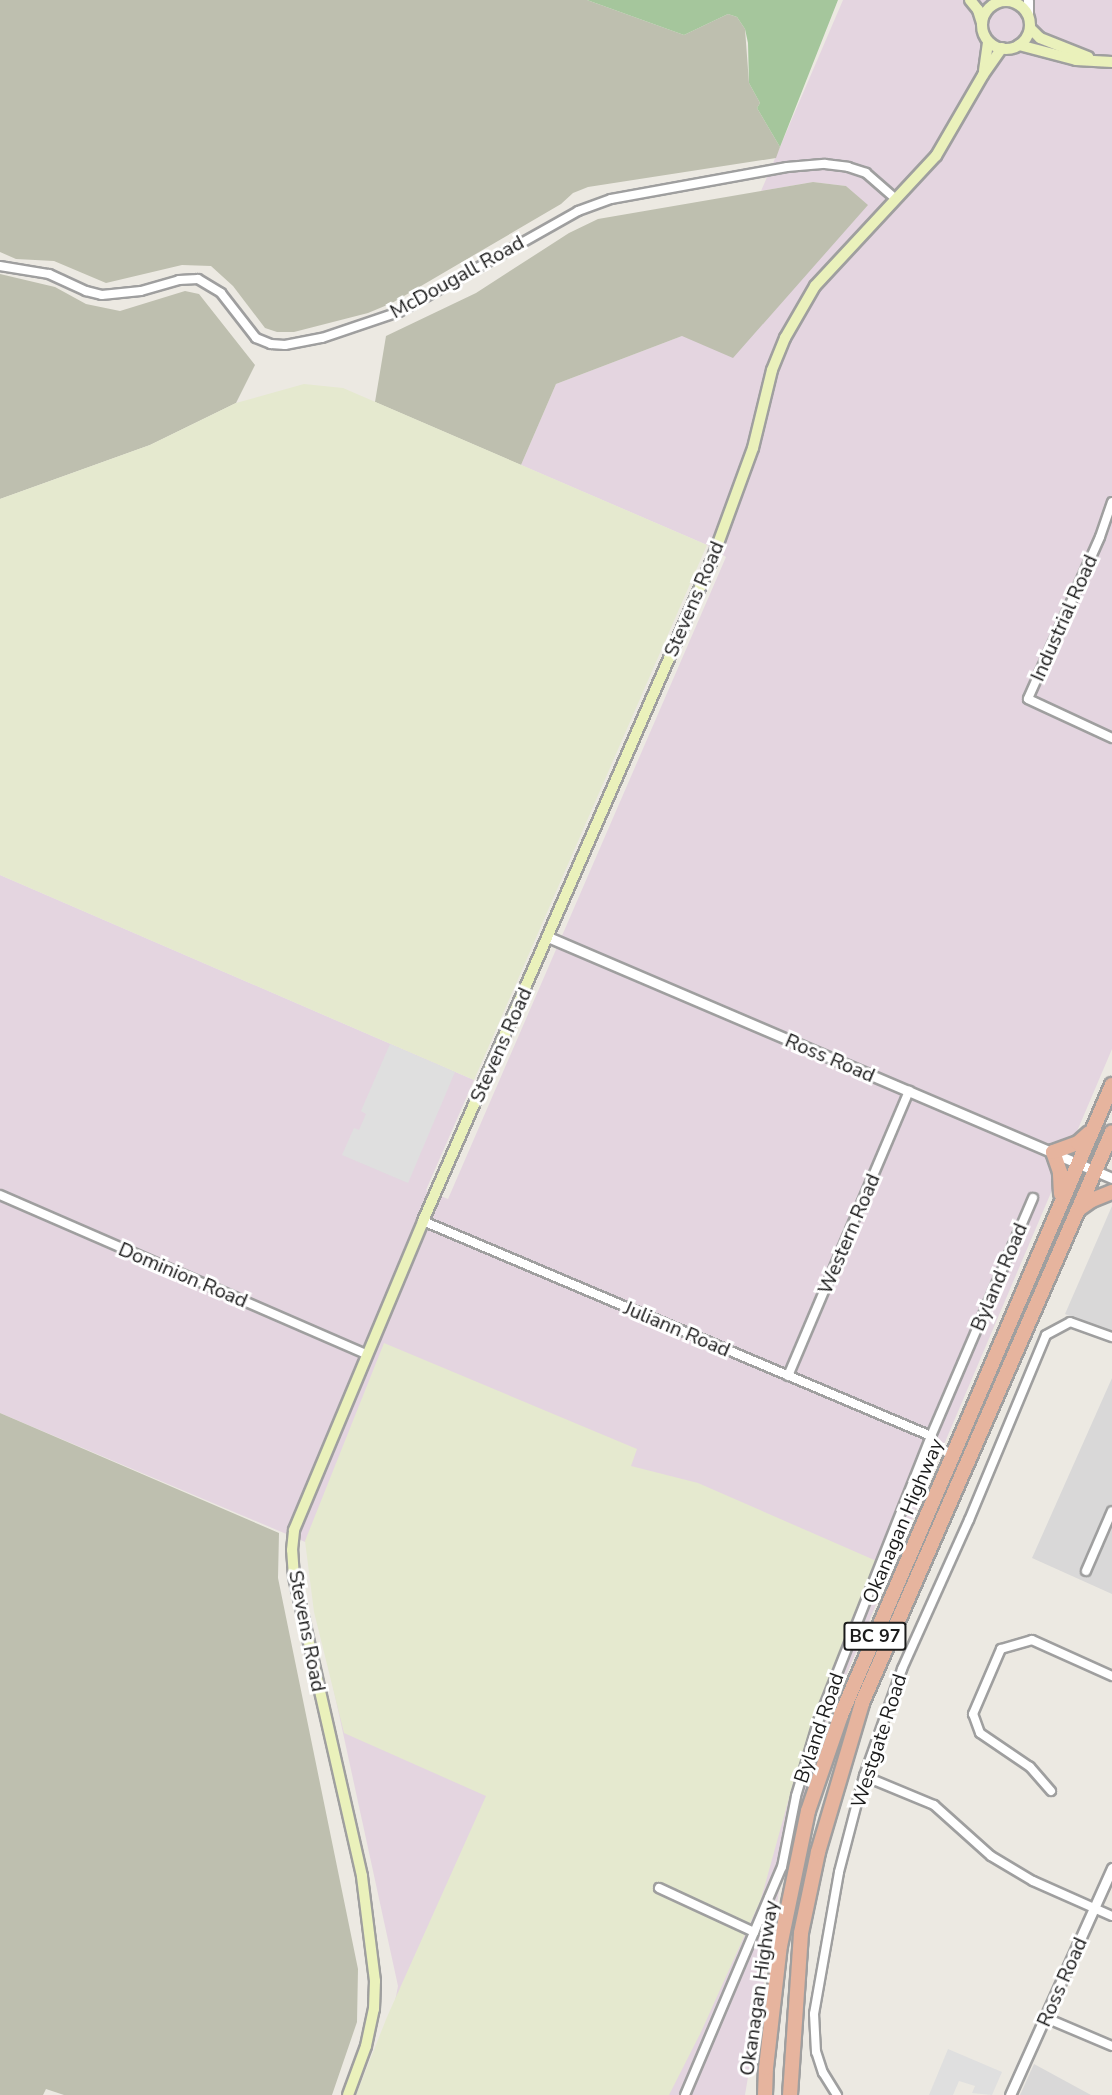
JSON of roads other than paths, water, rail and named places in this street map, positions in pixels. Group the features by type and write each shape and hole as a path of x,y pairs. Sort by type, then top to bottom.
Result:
{"highway":[{"name":"Okanagan Highway","path":"765,2095 765,2068 780,1946 808,1811 841,1715 1112,1085"},
{"path":"1061,1200 1060,1172 1053,1152 1078,1143 1091,1131"},
{"name":"Okanagan Highway","path":"790,2095 801,1933 818,1852 862,1703 1111,1138"},
{"path":"1078,1211 1092,1200 1112,1192"}],"main road":[{"path":"970,0 978,10 988,42 1002,48 1018,45 1058,56 1112,62"},
{"path":"982,23 993,1 1010,0 1023,8 1028,15 1030,28 1040,38 1094,60"},
{"path":"1018,45 1030,28"},
{"name":"Stevens Road","path":"983,75 988,42"},
{"name":"Stevens Road","path":"348,2092 366,2046 374,2009 375,1981 362,1876 294,1577 292,1550 294,1530 423,1221 712,560 753,448 772,370 785,338 815,286 936,156 983,75 1002,48"}],"street":[{"path":"1028,0 1028,15"},
{"name":"McDougall Road","path":"0,266 49,274 86,291 102,295 141,291 179,280 198,279 221,293 256,338 272,344 285,345 322,338 399,312 578,211 611,199 787,167 825,164 848,167 866,173 895,198"},
{"name":"Industrial Road","path":"1112,502 1091,557 1029,699 1112,738"},
{"name":"Ross Road","path":"548,938 1112,1178"},
{"name":"Western Road","path":"788,1376 909,1091"},
{"name":"Dominion Road","path":"0,1196 366,1354"},
{"name":"Byland Road","path":"685,2095 782,1866 796,1796 819,1719 931,1436 1033,1198"},
{"name":"Juliann Road","path":"423,1221 931,1436"},
{"name":"Westgate Road","path":"837,2095 823,2073 816,2052 814,2014 839,1872 864,1776 902,1669 969,1520 1046,1335 1070,1322 1094,1328 1112,1337"},
{"path":"1086,1571 1112,1511"},
{"path":"1051,1791 1030,1767 980,1733 974,1714 1001,1649 1032,1640 1112,1676"},
{"path":"864,1776 934,1805 990,1856 1033,1881 1112,1916"},
{"name":"Ross Road","path":"1010,2095 1112,1868"},
{"path":"659,1888 754,1932"},
{"path":"1046,2018 1112,2046"}]}
